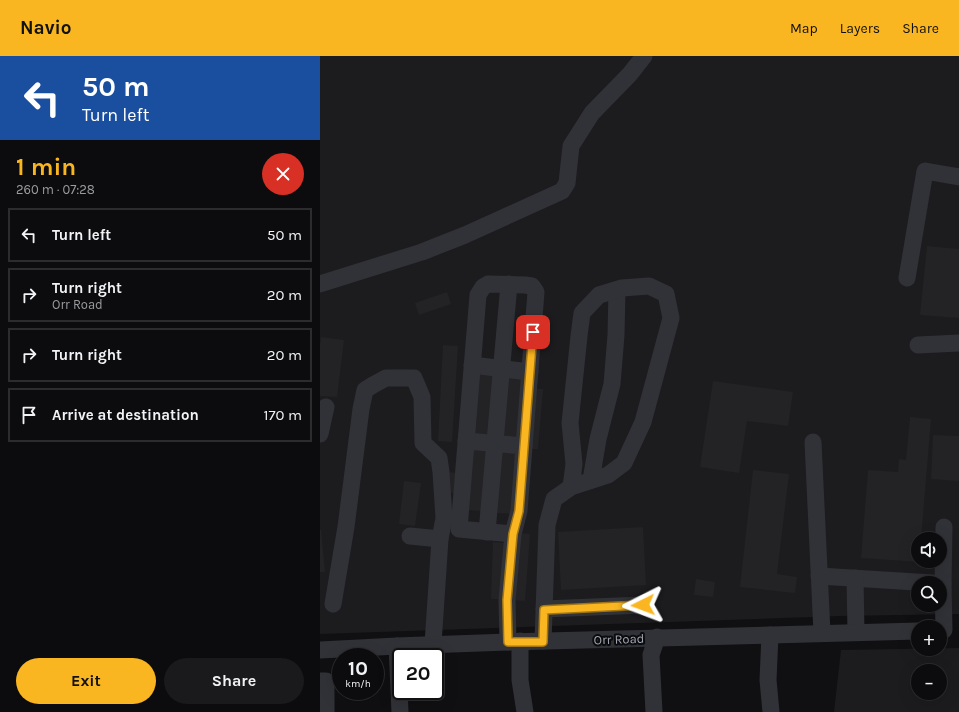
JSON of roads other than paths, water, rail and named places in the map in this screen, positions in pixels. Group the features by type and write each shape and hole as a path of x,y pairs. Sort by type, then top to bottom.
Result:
{"street":[{"path":"320,284 422,252 465,235 562,190 567,183 571,146 592,113 630,74 644,56"},
{"path":"907,278 925,171 959,177"},
{"path":"513,534 459,529 478,295 483,287 488,284 532,286 536,292 519,511 513,534 507,600 525,712"},
{"path":"487,532 509,284"},
{"path":"543,642 547,525 554,499 571,487 608,475 624,463 643,422 671,318 666,294 649,286 622,288 598,295 582,313 570,423 574,464 571,487"},
{"path":"591,480 598,439 612,384 616,335 616,290"},
{"path":"918,345 959,343"},
{"path":"472,365 530,372"},
{"path":"333,604 346,527 361,409 365,390 386,378 414,378 422,398 423,443 439,458 441,472 444,518 440,539 433,644"},
{"path":"320,434 326,407"},
{"path":"466,441 524,446"},
{"path":"814,442 822,633"},
{"path":"939,576 944,527"},
{"path":"410,536 440,539"},
{"path":"819,576 911,581"},
{"path":"854,578 856,632"},
{"path":"544,610 643,605"},
{"path":"944,612 948,630"},
{"name":"Orr Road","path":"320,650 433,644 911,631"},
{"path":"770,635 768,680 771,712"},
{"path":"654,712 650,655 657,637"},
{"path":"397,646 400,712"},
{"path":"320,681 326,681 326,712"}]}
